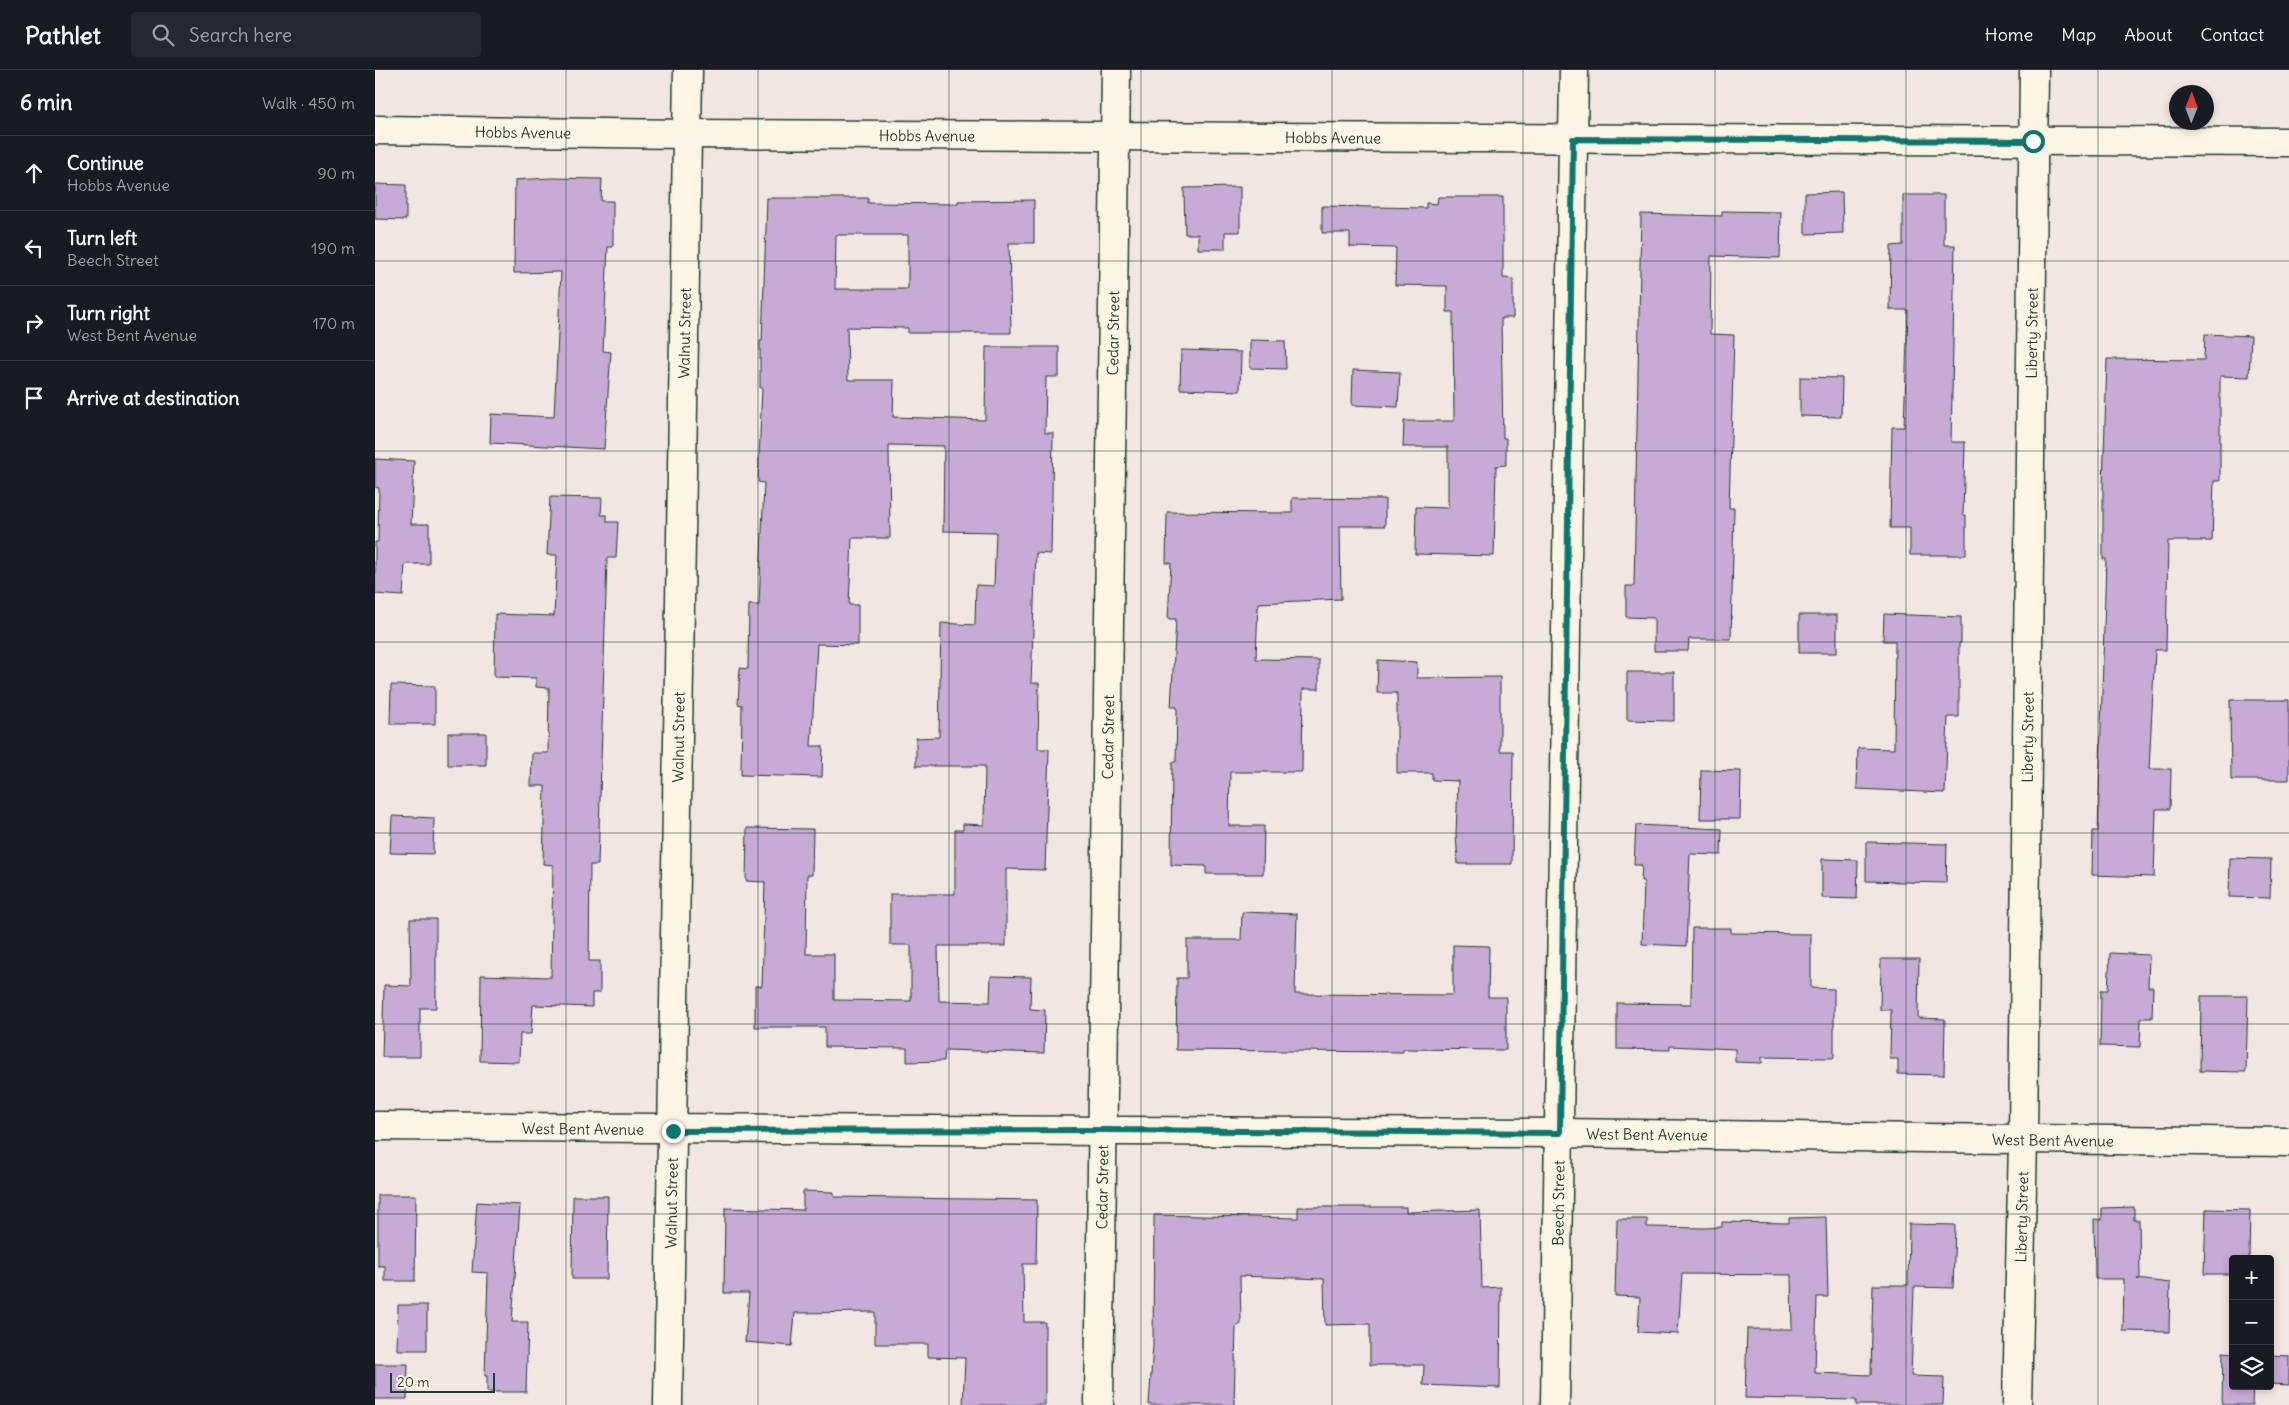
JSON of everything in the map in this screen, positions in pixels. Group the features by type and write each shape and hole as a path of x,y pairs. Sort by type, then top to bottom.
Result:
{"street":[{"name":"Walnut Street","path":"668,1405 688,70"},
{"name":"Cedar Street","path":"1099,1405 1116,70"},
{"name":"Beech Street","path":"1555,1405 1574,70"},
{"name":"Liberty Street","path":"2017,1405 2023,1140 2034,70"},
{"name":"Hobbs Avenue","path":"375,130 686,134 2289,142"},
{"name":"West Bent Avenue","path":"375,1126 673,1131 1104,1130 1560,1133 2289,1142"}],"building":[{"path":"551,178 602,179 601,201 613,201 613,247 608,247 603,351 611,352 604,449 490,443 491,414 554,417 561,272 514,273 515,180"},
{"path":"375,184 406,185 406,220 375,219"},
{"path":"1240,187 1240,232 1225,232 1225,249 1198,249 1198,234 1185,234 1184,188"},
{"path":"1842,192 1843,233 1805,234 1805,193"},
{"path":"1903,195 1944,195 1944,245 1955,245 1951,442 1965,442 1963,515 1966,515 1966,555 1910,555 1910,528 1890,528 1892,427 1904,427 1908,310 1890,310 1891,246 1903,245"},
{"path":"1438,197 1503,197 1503,278 1513,279 1513,318 1501,318 1503,438 1506,438 1506,465 1496,466 1494,556 1415,554 1416,507 1448,508 1448,447 1403,447 1404,421 1454,421 1453,312 1447,312 1447,286 1395,285 1396,248 1350,247 1350,233 1322,233 1322,206 1426,208 1426,203 1437,204"},
{"path":"767,198 868,198 868,203 958,204 958,201 1034,200 1034,243 1009,243 1011,333 908,333 908,328 847,327 848,380 894,380 893,417 985,420 986,347 1059,347 1059,377 1046,377 1045,433 1053,433 1051,554 1036,553 1031,683 1039,683 1038,749 1049,749 1045,870 1006,869 1006,946 938,946 939,1001 990,1002 991,976 1031,977 1030,1009 1045,1010 1044,1053 945,1050 944,1061 907,1062 907,1048 825,1047 825,1027 755,1027 755,986 762,986 765,882 746,881 747,828 813,829 812,875 807,875 806,954 834,954 834,1000 911,1001 911,945 890,945 890,894 955,894 955,830 963,830 963,824 984,825 985,766 916,766 916,738 939,737 941,623 975,625 976,585 994,586 996,532 943,531 944,446 889,445 890,538 852,538 849,605 858,605 858,645 817,644 811,746 823,746 822,777 741,775 742,705 738,704 740,668 748,669 749,605 759,605 764,483 758,482 762,388 760,388 760,341 762,341","holes":["836,235 908,235 908,289 835,289"]},
{"path":"1722,211 1781,212 1780,258 1711,256 1710,334 1734,335 1729,508 1734,508 1731,639 1689,639 1688,651 1654,651 1654,618 1626,617 1626,586 1634,586 1641,214 1722,216"},
{"path":"2205,334 2251,336 2249,377 2220,376 2220,481 2214,481 2212,541 2168,541 2166,650 2155,650 2149,769 2171,769 2170,809 2156,809 2154,877 2092,875 2093,831 2098,831 2106,559 2103,559 2103,487 2107,359 2204,360"},
{"path":"1250,340 1285,341 1286,369 1250,368"},
{"path":"1181,350 1241,352 1240,391 1180,389"},
{"path":"1353,370 1400,372 1398,407 1352,405"},
{"path":"1800,377 1842,378 1841,417 1800,416"},
{"path":"375,459 414,461 411,524 429,524 429,564 405,564 403,596 375,594 375,542 378,542 379,488 375,487"},
{"path":"550,497 602,498 601,515 607,515 607,522 618,522 616,558 607,558 598,865 590,865 589,961 600,961 600,993 592,993 592,1007 533,1005 531,1034 520,1034 519,1062 480,1061 481,975 551,977 553,865 543,864 545,786 531,786 532,753 548,753 549,688 536,687 536,678 494,677 495,614 554,616 557,555 547,555"},
{"path":"1292,498 1385,499 1385,526 1340,526 1341,599 1258,603 1256,659 1319,660 1319,689 1303,689 1302,772 1230,772 1229,826 1264,826 1263,874 1206,874 1206,866 1171,865 1172,762 1176,762 1177,707 1171,707 1176,619 1168,619 1171,563 1166,563 1167,512 1292,513"},
{"path":"1884,614 1961,617 1959,717 1948,717 1945,793 1857,789 1858,748 1894,749 1895,641 1883,641"},
{"path":"1799,615 1837,615 1837,653 1799,653"},
{"path":"1378,660 1417,662 1417,678 1500,677 1500,751 1513,751 1512,864 1458,864 1456,834 1458,781 1432,780 1432,773 1397,773 1397,693 1377,693"},
{"path":"1627,672 1674,672 1674,721 1627,720"},
{"path":"391,685 435,686 435,724 390,724"},
{"path":"2230,700 2289,700 2289,780 2231,780"},
{"path":"448,733 486,733 486,765 448,765"},
{"path":"1701,770 1741,771 1740,819 1700,819"},
{"path":"392,816 434,818 433,854 390,853"},
{"path":"1636,825 1722,829 1721,855 1690,854 1686,946 1642,944 1644,881 1641,881 1642,865 1634,865"},
{"path":"1866,842 1947,844 1946,883 1866,881"},
{"path":"2230,858 2271,859 2270,898 2229,897"},
{"path":"1822,859 1858,860 1857,899 1822,898"},
{"path":"1242,912 1297,914 1295,994 1453,995 1453,945 1489,946 1488,997 1506,997 1506,1050 1403,1049 1403,1052 1176,1050 1177,978 1187,978 1187,940 1241,940"},
{"path":"410,919 436,919 436,1008 420,1008 420,1057 382,1057 384,985 411,986"},
{"path":"1692,928 1731,928 1731,933 1811,934 1811,988 1834,989 1834,1058 1762,1057 1762,1063 1735,1062 1735,1049 1670,1046 1670,1050 1617,1049 1617,1003 1691,1004"},
{"path":"2110,953 2149,955 2148,987 2153,987 2152,1018 2141,1018 2140,1047 2100,1046 2101,990 2108,990"},
{"path":"1881,959 1919,959 1918,1018 1945,1019 1944,1075 1898,1074 1898,1059 1890,1059 1891,1010 1880,1010"},
{"path":"2201,996 2248,996 2246,1072 2200,1071"},
{"path":"803,1191 834,1192 834,1197 1037,1200 1036,1264 1023,1264 1024,1322 1045,1322 1045,1405 963,1405 965,1358 928,1357 928,1344 875,1344 875,1312 795,1313 792,1346 745,1342 749,1293 724,1293 725,1208 803,1210"},
{"path":"378,1195 416,1195 415,1281 385,1281 385,1266 378,1266"},
{"path":"573,1196 608,1196 607,1279 572,1279"},
{"path":"477,1202 520,1205 512,1322 528,1322 526,1392 487,1392 487,1376 485,1376 488,1273 472,1272"},
{"path":"1298,1207 1406,1207 1406,1212 1480,1210 1482,1288 1501,1287 1500,1388 1423,1385 1424,1365 1370,1365 1370,1324 1325,1325 1324,1279 1240,1276 1241,1324 1236,1327 1234,1405 1149,1405 1153,1345 1154,1215 1298,1218"},
{"path":"2134,1207 2134,1220 2139,1220 2140,1279 2137,1279 2170,1283 2169,1332 2123,1331 2124,1279 2095,1279 2094,1219 2102,1220 2102,1208"},
{"path":"2206,1209 2250,1210 2249,1255 2229,1255 2229,1274 2204,1274"},
{"path":"1826,1217 1828,1297 1817,1297 1815,1373 1871,1375 1873,1285 1908,1285 1909,1224 1955,1225 1953,1288 1914,1287 1911,1376 1944,1377 1943,1405 1856,1405 1856,1400 1745,1398 1747,1329 1792,1329 1791,1275 1682,1274 1678,1334 1638,1332 1640,1297 1615,1296 1617,1219 1647,1219 1647,1227 1705,1228 1722,1227 1722,1222 1789,1223 1789,1218"},
{"path":"398,1305 427,1305 427,1350 397,1350"},
{"path":"2223,1352 2229,1353 2229,1390 2253,1390 2252,1405 2222,1405"},
{"path":"2274,1355 2289,1356 2289,1385 2274,1384"},
{"path":"375,1364 408,1364 407,1399 375,1399"}],"route":[{"path":"673,1131 1104,1130 1560,1133 1573,139 2033,141"}]}
